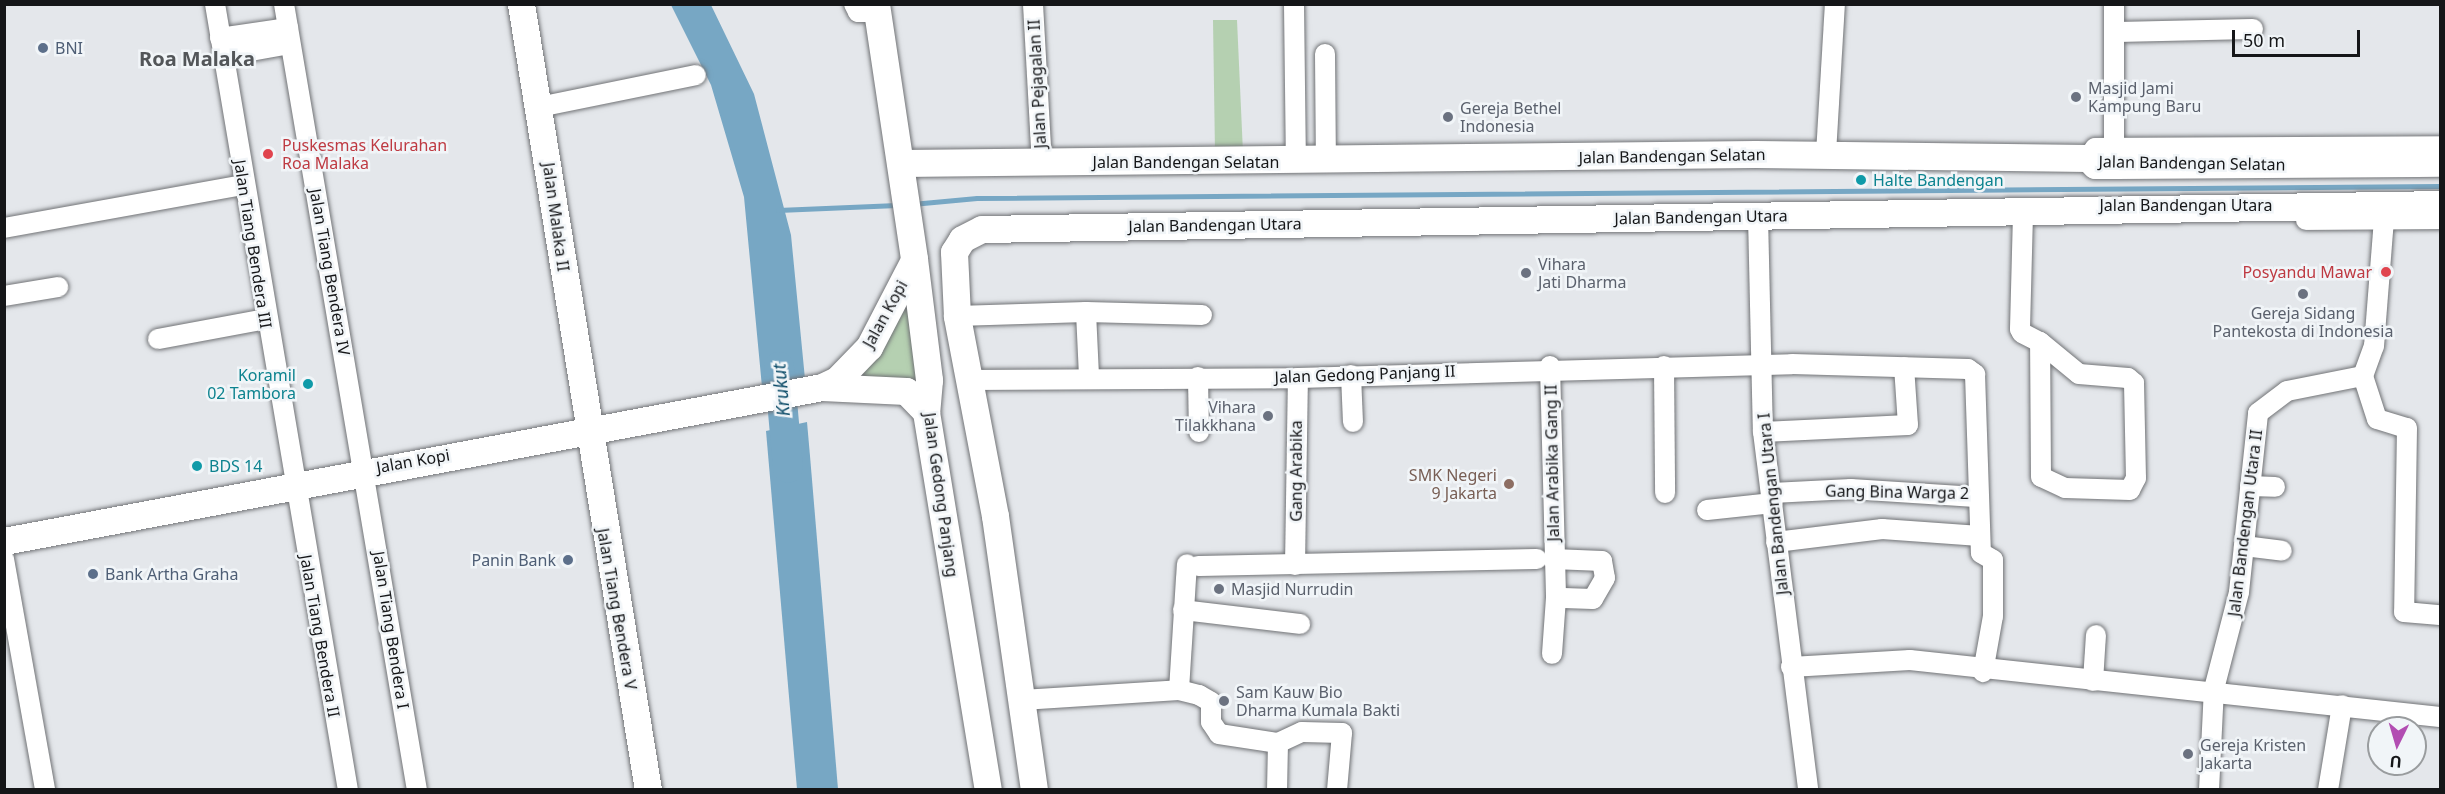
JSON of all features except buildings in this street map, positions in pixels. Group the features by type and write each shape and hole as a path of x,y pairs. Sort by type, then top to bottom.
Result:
{"main road":[{"name":"Jalan Malaka II","path":"521,4 539,107 587,429"},
{"name":"Jalan Gedong Panjang","path":"869,7 901,163 929,380 926,412 988,789"},
{"name":"Jalan Bandengan Selatan","path":"901,163 1326,161 1826,154 2088,158 2095,165 2115,156 2440,163"},
{"name":"Jalan Bandengan Utara","path":"957,316 954,252 962,239 982,229 1758,216 2026,214 2056,206 2440,204"},
{"name":"Jalan Kopi","path":"817,388 837,380 869,347 915,259"},
{"path":"957,316 1035,789"},
{"name":"Jalan Kopi","path":"4,541 292,483 817,388 906,390 926,412"},
{"name":"Jalan Tiang Bendera V","path":"587,429 648,789"}],"street":[{"name":"Jalan Tiang Bendera III","path":"215,4 292,483"},
{"name":"Jalan Tiang Bendera IV","path":"284,4 365,470"},
{"name":"Jalan Pejagalan II","path":"1033,4 1042,163"},
{"path":"1294,4 1296,161"},
{"path":"1826,154 1835,4"},
{"path":"2114,4 2116,32 2115,156 2440,146"},
{"path":"2116,32 2253,29"},
{"path":"221,47 289,36"},
{"path":"1325,54 1326,161"},
{"path":"539,107 696,75"},
{"path":"4,228 243,185"},
{"path":"2040,342 2041,477 2065,488 2130,490 2136,478 2134,384 2128,378 2079,374 2040,342 2020,329 2026,214 2057,222 2440,219"},
{"name":"Jalan Bandengan Utara I","path":"1758,216 1762,432 1808,789"},
{"path":"2384,219 2374,346 2363,375 2377,419 2407,428 2404,612 2440,615"},
{"path":"4,296 58,287"},
{"path":"957,316 1086,312 1202,315"},
{"path":"1086,312 1089,376"},
{"path":"158,339 266,319"},
{"name":"Jalan Gedong Panjang II","path":"969,380 1089,376 1298,378 1550,366 1904,367"},
{"name":"Jalan Arabika Gang II","path":"1550,366 1545,559 1556,598 1552,654"},
{"path":"1664,366 1665,493"},
{"path":"1762,432 1908,425 1904,367"},
{"name":"Gang Bina Warga 2","path":"1707,510 1772,498 1851,489 1976,497 1975,374 1968,369 1904,367"},
{"path":"1352,375 1353,422"},
{"name":"Jalan Bandengan Utara II","path":"2210,789 2214,689 2232,633 2258,413 2268,400 2287,391 2363,375"},
{"path":"1198,377 1199,432"},
{"name":"Gang Arabika","path":"1295,565 1298,378"},
{"name":"Jalan Tiang Bendera I","path":"365,470 417,789"},
{"name":"Jalan Tiang Bendera II","path":"292,483 348,789"},
{"path":"2250,486 2275,487"},
{"path":"1976,497 1982,554 1993,560 1993,616 1983,672"},
{"path":"1776,542 1882,529 1980,536"},
{"path":"2244,546 2282,551"},
{"path":"4,559 45,789"},
{"path":"1179,690 1183,610 1192,565 1545,559"},
{"name":"Jalan Arabika Gang II","path":"1545,559 1602,561 1605,578 1593,599 1556,598"},
{"path":"1183,610 1300,624"},
{"path":"2092,681 2096,635"},
{"path":"1791,667 1910,660 1983,672 2214,689 2440,717"},
{"path":"1022,700 1179,690 1199,695 1211,702 1211,722 1219,734 1278,743 1302,732 1342,733 1337,789"},
{"path":"2328,789 2342,705"},
{"path":"1277,789 1278,743"}],"green space":[{"path":"1213,20 1237,20 1243,153 1215,153"},
{"path":"909,303 918,381 849,379 884,343"}],"water":[{"path":"671,5 711,5 754,94 791,235 805,379 762,387 744,197 711,85"},
{"path":"807,422 838,789 797,789 766,431"}],"waterway":[{"path":"912,204 977,198 2440,186"},
{"path":"778,210 897,205"},
{"name":"Krukut","path":"779,367 788,468"}],"place":[{"name":"BNI","path":"43,48"},
{"name":"Masjid Jami Kampung Baru","path":"2076,97"},
{"name":"Gereja Bethel Indonesia","path":"1448,117"},
{"name":"Puskesmas Kelurahan Roa Malaka","path":"268,154"},
{"name":"Halte Bandengan","path":"1861,180"},
{"name":"Posyandu Mawar","path":"2386,272"},
{"name":"Vihara Jati Dharma","path":"1526,273"},
{"name":"Gereja Sidang Pantekosta di Indonesia","path":"2303,294"},
{"name":"Koramil 02 Tambora","path":"308,384"},
{"name":"Vihara Tilakkhana","path":"1268,416"},
{"name":"BDS 14","path":"197,466"},
{"name":"SMK Negeri 9 Jakarta","path":"1509,484"},
{"name":"Panin Bank","path":"568,560"},
{"name":"Bank Artha Graha","path":"93,574"},
{"name":"Masjid Nurrudin","path":"1219,589"},
{"name":"Sam Kauw Bio Dharma Kumala Bakti","path":"1224,701"},
{"name":"Gereja Kristen Jakarta","path":"2188,754"}],"district":[{"name":"Roa Malaka","path":"197,58"}]}
